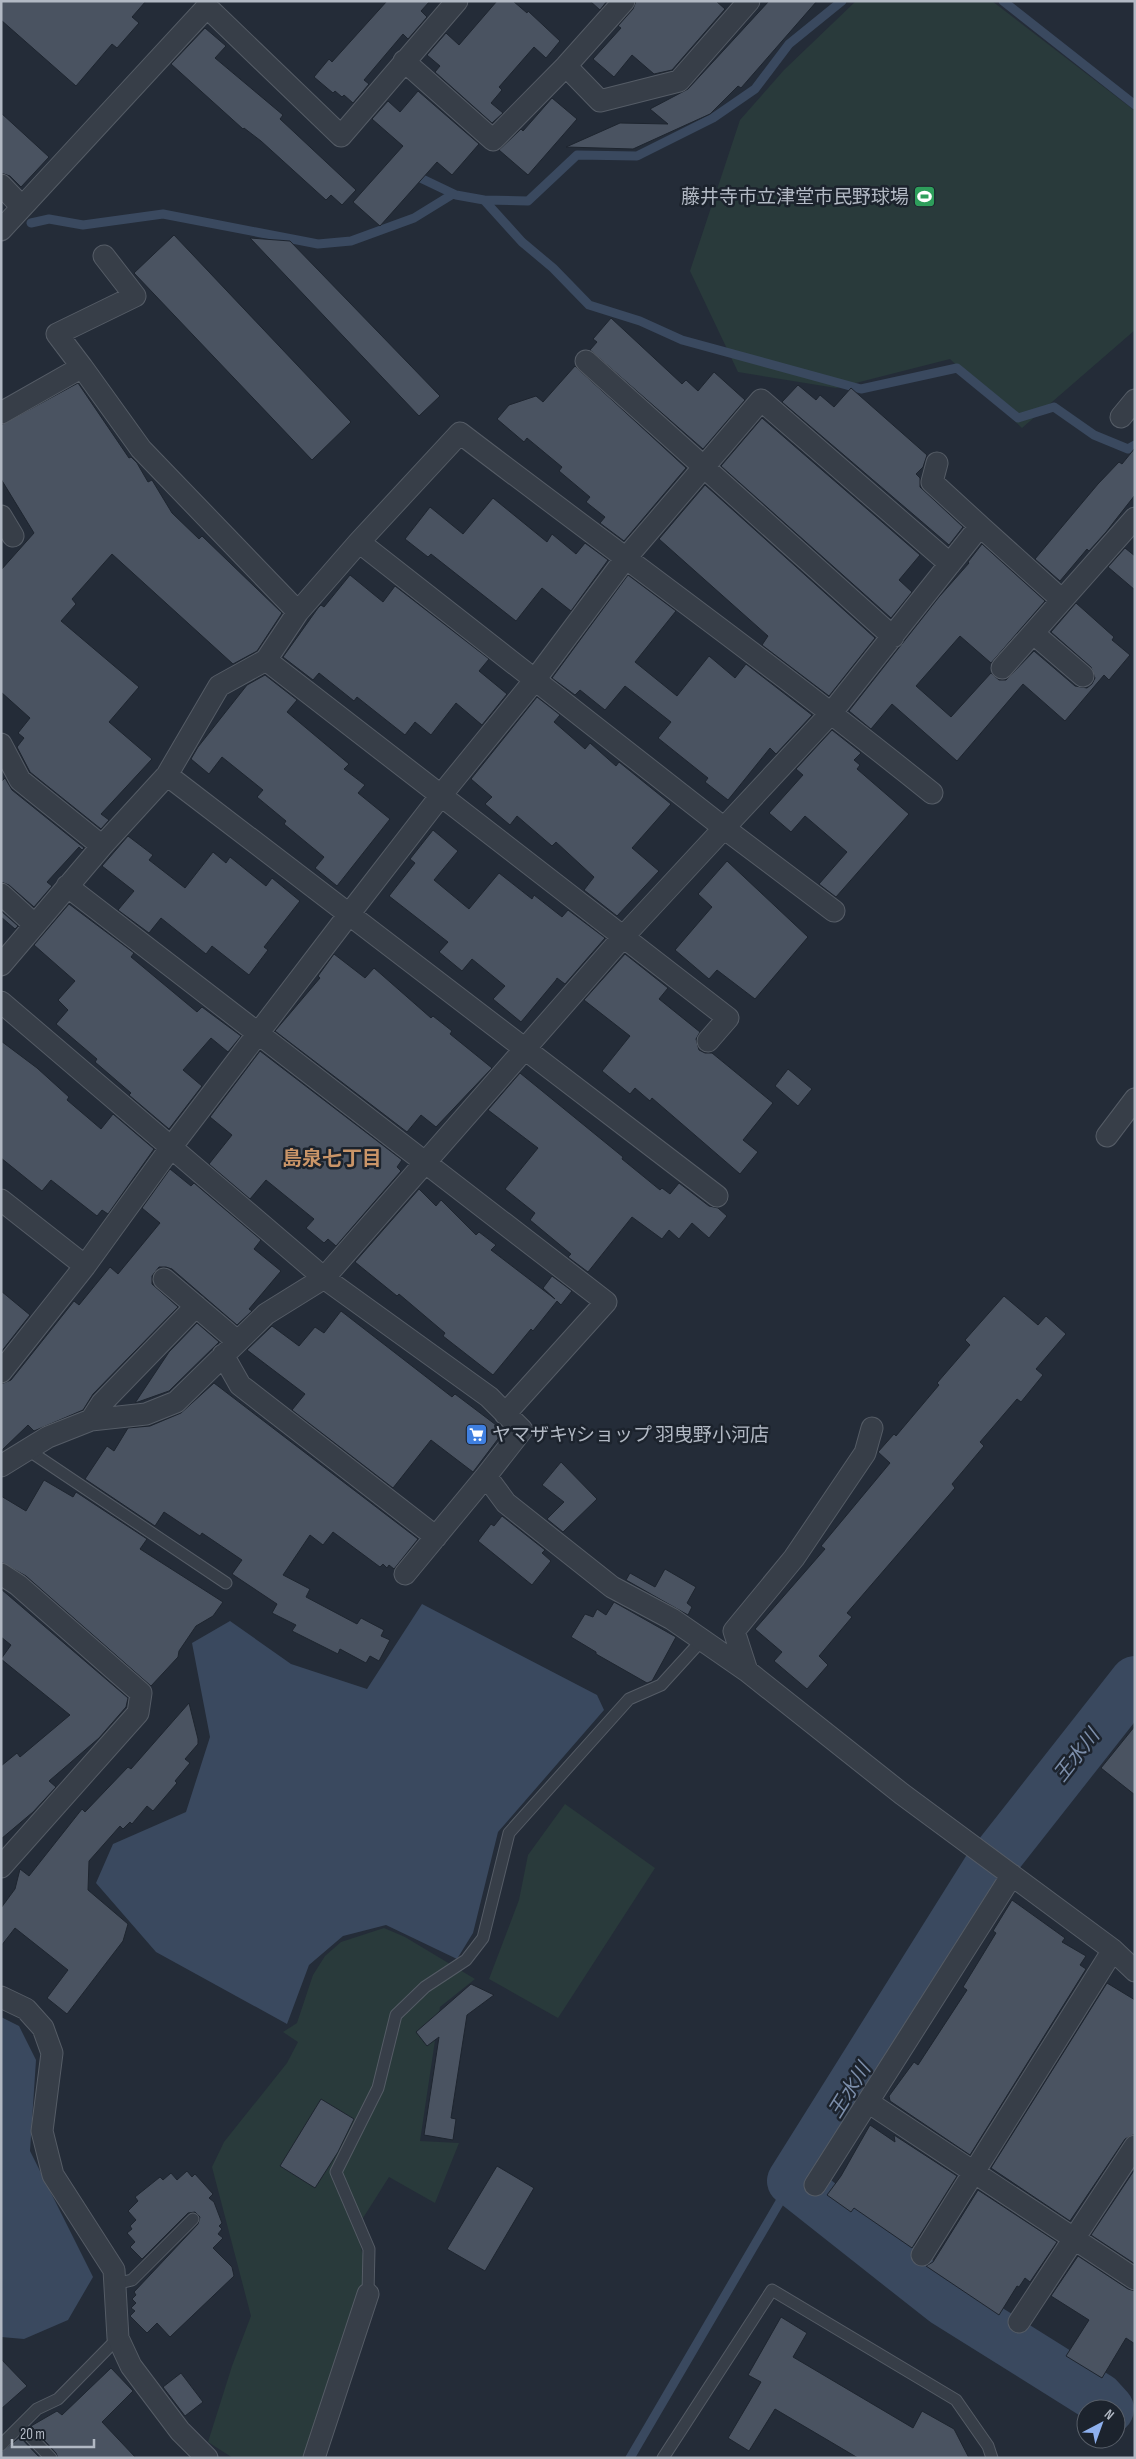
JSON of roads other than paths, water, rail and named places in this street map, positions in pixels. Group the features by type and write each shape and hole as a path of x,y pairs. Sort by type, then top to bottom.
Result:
{"street":[{"path":"1,230 207,4 341,136 457,1"},
{"path":"404,61 493,140 566,66 624,1"},
{"path":"566,66 600,101 678,80 748,1"},
{"path":"1,185 22,207"},
{"path":"104,256 135,296 57,334 141,449 298,612"},
{"path":"586,361 893,637"},
{"path":"1,413 82,367"},
{"path":"1,1372 85,1266 172,1146 350,913 442,794 534,682 625,559 761,400 950,564"},
{"path":"1121,417 1135,400"},
{"path":"1,965 67,886 167,775 219,686 266,660 298,612 359,542 460,433 625,559 832,712 932,793"},
{"path":"937,463 932,482 1062,600"},
{"path":"1,516 13,536"},
{"path":"1,1466 48,1437 91,1420 146,1414 176,1402 266,1314 324,1278 622,938 832,712 980,526"},
{"path":"1002,668 1062,600 1130,531"},
{"path":"359,542 534,682 834,910"},
{"path":"1033,633 1083,676"},
{"path":"266,660 442,794 622,938 728,1018 708,1041"},
{"path":"1,744 20,780 102,846"},
{"path":"167,775 350,913 717,1196"},
{"path":"67,886 606,1302 505,1414"},
{"path":"1,894 35,925"},
{"path":"1,1002 172,1146 324,1278 489,1398 522,1430 405,1574"},
{"path":"1107,1136 1135,1099"},
{"path":"1,1200 85,1266"},
{"path":"164,1279 196,1306 230,1348 240,1384 436,1536"},
{"path":"91,1420 102,1403 196,1306"},
{"path":"748,1671 734,1631 794,1558 865,1453 872,1428"},
{"path":"486,1476 506,1503 612,1587 672,1619 748,1671 902,1794 1112,1950 1135,1971"},
{"path":"1,1574 18,1585 141,1693 138,1713 1,1868"},
{"path":"815,2185 1012,1875"},
{"path":"922,2255 1112,1950"},
{"path":"1,1997 26,2009 43,2028 52,2053 42,2131 53,2175 114,2270 118,2338 131,2366 180,2431 207,2458"},
{"path":"868,2102 1135,2278"},
{"path":"1019,2322 1135,2146"},
{"path":"314,2458 368,2294"}],"lane":[{"path":"28,1450 226,1583"},
{"path":"368,2294 369,2249 336,2172 378,2088 396,2015 424,1987 466,1960 483,1938 509,1833 629,1699 661,1685 702,1640"},
{"path":"115,2284 132,2280 194,2220"},
{"path":"663,2458 772,2290 956,2400 988,2446 992,2458"},
{"path":"1,2445 37,2409 58,2399 118,2338"},
{"path":"20,2426 51,2458"}],"water":[{"path":"422,1604 597,1695 604,1710 498,1832 473,1933 457,1959 386,1925 343,1936 309,1965 287,2024 156,1952 96,1883 113,1844 186,1812 210,1737 192,1643 230,1621 291,1664 367,1689"},
{"path":"1,2017 19,2026 36,2060 30,2151 93,2277 68,2320 24,2339 1,2337"}],"waterway":[{"path":"484,200 528,201 577,155 637,156 713,118 755,89 789,44 842,1"},
{"path":"1003,1 1135,105"},
{"path":"412,174 456,195 484,200 522,242 553,268 589,305 640,321 682,340 861,389 957,368 1018,418 1054,407 1094,435 1128,449 1135,445"},
{"path":"31,223 49,219 83,225 163,214 318,244 351,241 414,218 453,194"},
{"name":"王水川","path":"1100,2399 944,2301 792,2181 988,1868 1135,1681"},
{"path":"630,2458 792,2181"}],"place":[{"name":"藤井寺市立津堂市民野球場","path":"925,196"},
{"name":"ヤマザキYショップ 羽曳野小河店","path":"476,1434"}],"district":[{"name":"島泉七丁目","path":"332,1158"}]}
